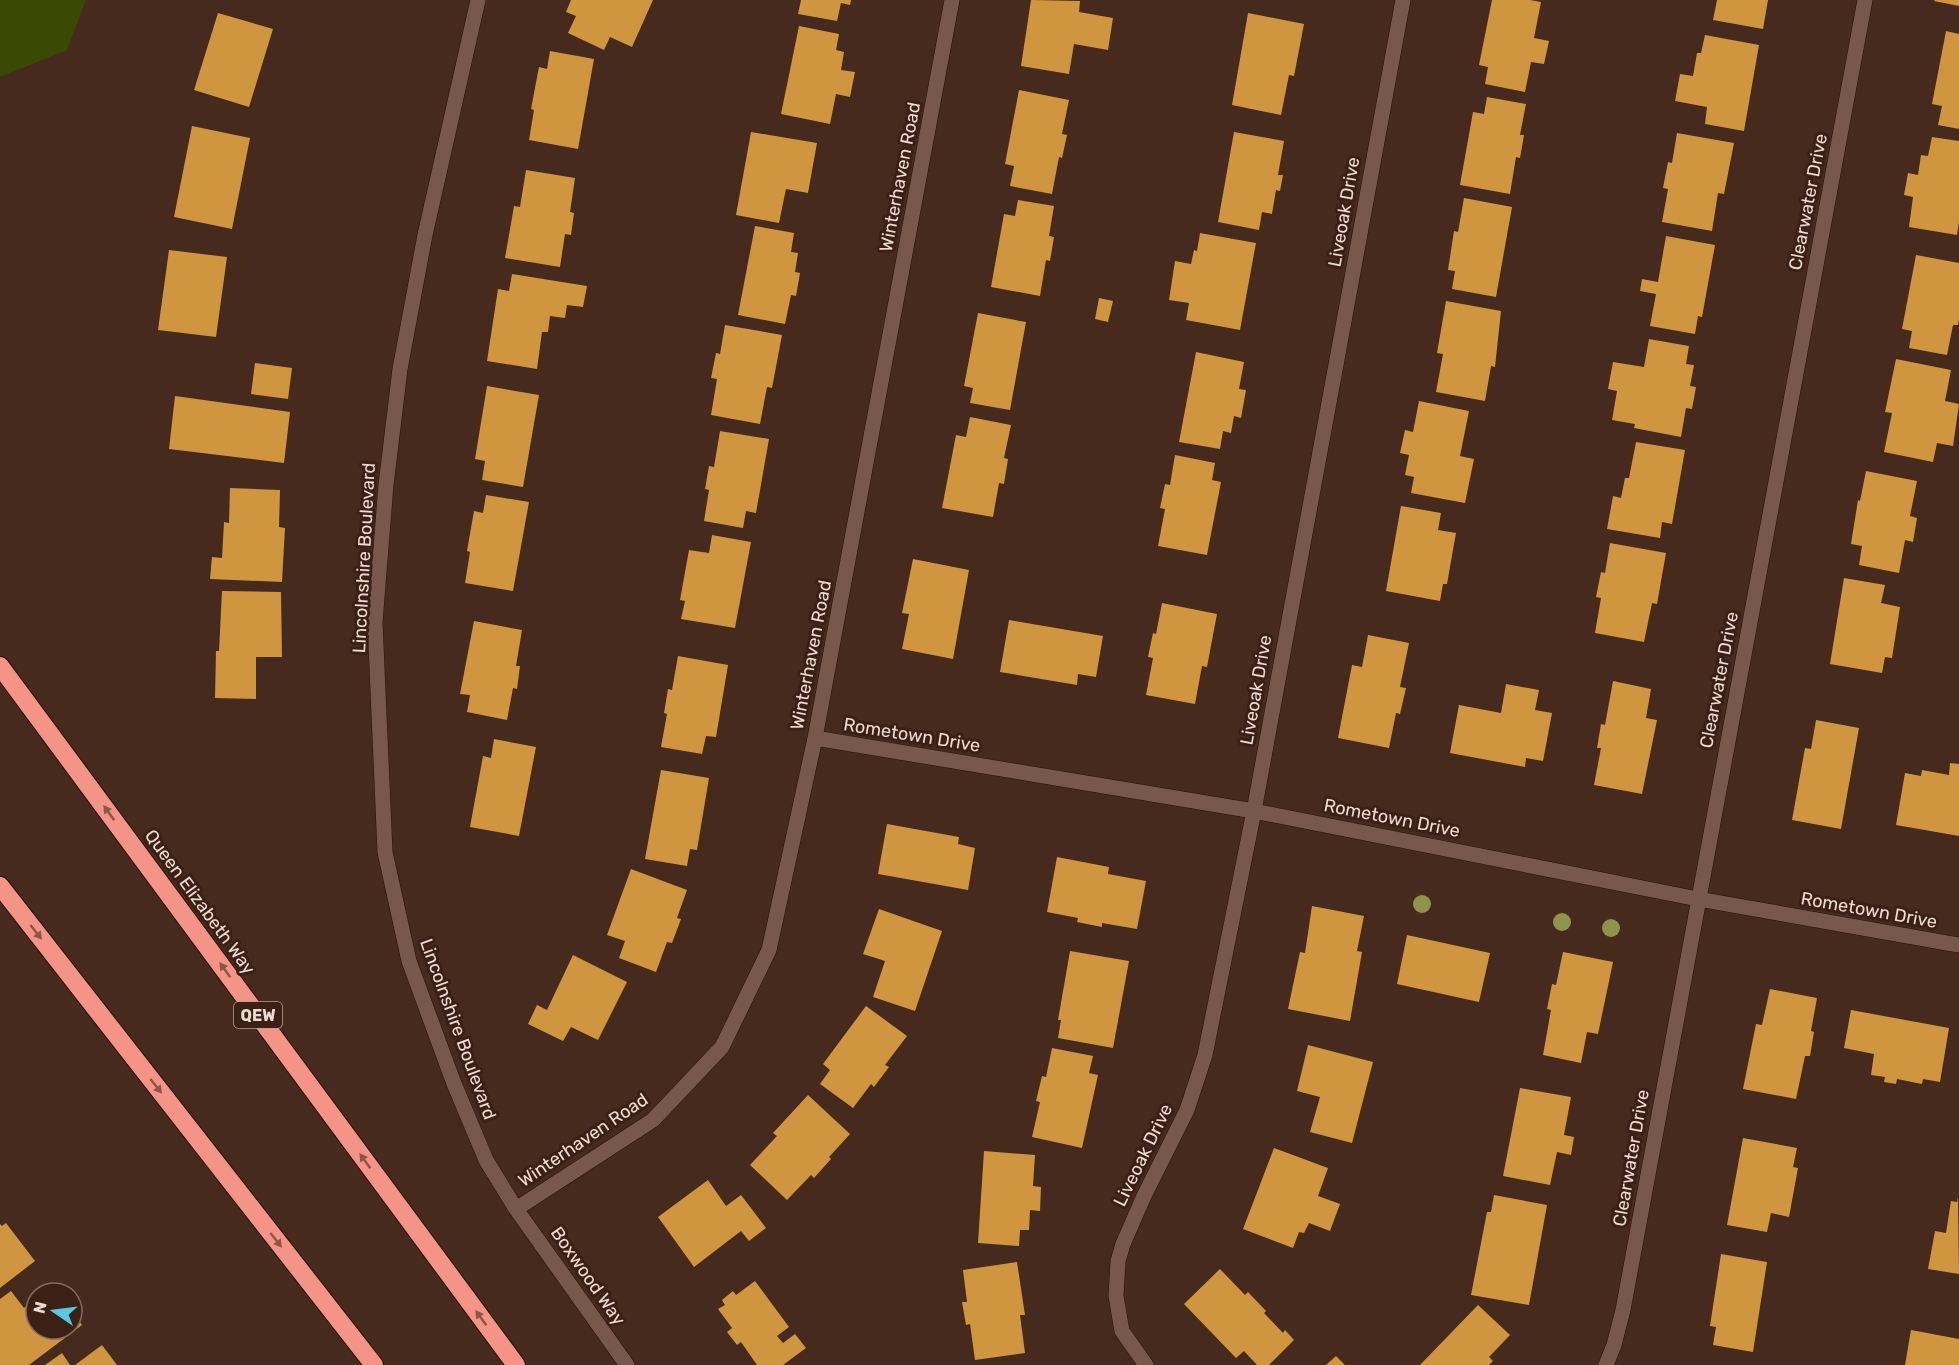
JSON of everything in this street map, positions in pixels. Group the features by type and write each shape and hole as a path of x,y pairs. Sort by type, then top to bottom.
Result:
{"highway":[{"name":"Queen Elizabeth Way","path":"0,666 516,1365"},
{"path":"0,886 374,1365"}],"street":[{"name":"Lincolnshire Boulevard","path":"478,0 428,225 400,369 386,485 375,622 384,852 409,961 453,1081 486,1160 516,1209"},
{"name":"Winterhaven Road","path":"516,1209 653,1120 722,1047 769,950 815,738 952,0"},
{"name":"Liveoak Drive","path":"1146,1365 1122,1331 1116,1296 1115,1278 1118,1261 1140,1206 1187,1110 1208,1043 1254,811 1403,0"},
{"name":"Clearwater Drive","path":"1606,1365 1614,1346 1623,1310 1865,0"},
{"name":"Rometown Drive","path":"815,738 1254,811 1698,899 1959,945"},
{"name":"Boxwood Way","path":"516,1209 627,1365"}],"green space":[{"path":"0,0 86,0 67,50 0,77"}],"building":[{"path":"571,0 653,0 632,47 610,37 604,50 568,33 576,16 566,12"},
{"path":"801,0 851,0 850,5 841,3 837,21 798,14"},
{"path":"1031,0 1080,1 1079,12 1113,18 1108,50 1074,44 1069,74 1021,66"},
{"path":"1492,0 1541,2 1534,38 1549,41 1544,64 1531,62 1525,92 1485,84 1488,67 1479,65"},
{"path":"1717,0 1768,0 1763,29 1713,20"},
{"path":"1959,0 1959,6 1934,1"},
{"path":"218,13 273,29 249,107 194,90"},
{"path":"1248,13 1304,24 1294,76 1289,75 1281,115 1232,105"},
{"path":"799,26 839,34 836,50 844,52 841,70 855,72 850,97 836,94 830,124 781,114"},
{"path":"1946,31 1959,34 1959,129 1938,125 1942,106 1932,104"},
{"path":"1705,35 1759,45 1744,131 1705,124 1707,107 1675,101 1680,74 1693,76 1697,53 1701,53"},
{"path":"550,51 594,59 578,149 529,140 534,110 531,109 539,67 547,69"},
{"path":"1019,90 1069,100 1062,134 1067,135 1062,158 1059,157 1052,194 1010,186 1014,166 1005,164"},
{"path":"1487,97 1526,104 1520,135 1524,135 1520,158 1516,157 1510,194 1460,185 1473,112 1484,114"},
{"path":"192,126 250,138 232,229 174,217"},
{"path":"751,132 817,143 808,193 786,189 779,223 736,215"},
{"path":"1234,132 1284,141 1278,175 1283,175 1280,191 1276,190 1272,214 1262,212 1259,230 1218,222"},
{"path":"1677,133 1734,143 1724,194 1718,193 1712,231 1662,222 1668,189 1663,188 1668,162 1672,163"},
{"path":"1932,137 1959,141 1957,235 1909,227 1913,197 1904,195 1908,173 1918,175 1921,155 1928,156"},
{"path":"526,170 575,178 570,212 574,213 571,235 565,234 560,267 505,258 514,206 520,207"},
{"path":"1464,198 1512,207 1496,297 1452,289 1455,271 1448,270 1454,231 1458,232"},
{"path":"1018,200 1054,206 1049,236 1054,237 1050,261 1046,260 1040,296 991,287 1004,214 1015,216"},
{"path":"755,226 794,233 791,252 798,253 795,272 800,273 796,296 791,295 785,324 738,315"},
{"path":"1200,233 1256,243 1240,330 1186,320 1189,303 1169,300 1175,261 1191,264 1194,250 1197,251"},
{"path":"1666,236 1715,245 1702,317 1698,316 1695,334 1650,326 1656,294 1640,291 1642,279 1658,282"},
{"path":"169,250 227,257 216,337 158,330"},
{"path":"1916,255 1959,263 1959,319 1958,325 1953,325 1947,355 1909,348 1912,331 1902,329"},
{"path":"512,274 587,286 583,307 567,305 565,318 550,316 548,332 542,332 537,369 487,361 498,289 509,291"},
{"path":"1099,298 1113,301 1108,322 1095,319"},
{"path":"1446,301 1501,311 1495,367 1491,366 1485,401 1436,392 1443,354 1437,353"},
{"path":"978,313 1026,322 1010,410 970,403 973,388 964,386"},
{"path":"725,325 782,335 772,388 767,387 760,424 711,415 717,379 711,378 716,353 720,354"},
{"path":"1649,339 1689,346 1686,364 1694,365 1690,386 1696,387 1692,409 1686,408 1681,437 1634,428 1635,424 1612,420 1617,391 1608,389 1613,362 1644,367"},
{"path":"1196,352 1244,362 1239,389 1246,390 1241,418 1234,416 1231,433 1223,431 1220,449 1179,442"},
{"path":"1896,359 1951,370 1945,401 1959,404 1953,446 1937,443 1933,462 1884,452 1892,413 1885,412"},
{"path":"255,363 292,368 288,399 251,394"},
{"path":"487,386 539,395 523,487 482,480 485,461 475,459"},
{"path":"175,396 290,412 284,463 169,449"},
{"path":"1419,401 1469,411 1460,456 1474,459 1465,503 1411,493 1414,477 1405,475 1409,455 1400,453 1405,430 1413,432"},
{"path":"970,417 1011,425 1004,458 1008,459 1004,484 999,483 993,517 942,508 956,435 966,437"},
{"path":"720,431 769,439 756,513 746,511 743,528 704,521 709,490 705,489 709,466 714,467"},
{"path":"1636,442 1685,450 1672,524 1662,522 1660,538 1607,529 1613,496 1621,498 1625,478 1629,478"},
{"path":"1175,455 1215,463 1212,480 1221,482 1207,555 1158,546 1165,509 1160,508 1165,484 1170,485"},
{"path":"1866,471 1917,481 1910,516 1917,518 1913,542 1905,540 1899,573 1859,565 1862,546 1851,544 1858,500 1860,501"},
{"path":"230,488 280,490 279,527 285,528 282,582 210,579 212,557 222,558 224,522 229,523"},
{"path":"486,495 529,502 513,591 465,583 470,552 467,551 474,511 483,513"},
{"path":"1401,506 1441,513 1438,530 1456,533 1447,584 1443,584 1440,601 1386,591"},
{"path":"712,535 751,542 735,628 681,619 685,601 680,600 689,550 709,553"},
{"path":"1610,543 1666,553 1657,604 1652,603 1644,642 1595,633 1601,598 1596,597 1601,572 1605,573"},
{"path":"913,559 969,570 953,659 902,649 909,614 902,613"},
{"path":"1844,578 1885,585 1881,603 1900,607 1892,658 1885,657 1882,673 1830,664"},
{"path":"222,591 281,592 282,657 256,657 256,699 215,698 216,651 219,651"},
{"path":"1162,603 1217,614 1207,667 1202,666 1195,704 1146,695 1153,658 1148,657 1153,633 1156,634"},
{"path":"1009,620 1103,636 1096,677 1078,674 1077,685 1000,672"},
{"path":"474,621 522,630 516,666 520,666 517,689 513,688 507,720 467,712 470,695 460,694"},
{"path":"1368,635 1409,643 1400,687 1406,688 1400,714 1396,713 1389,748 1338,738 1352,665 1362,667"},
{"path":"678,656 728,665 716,737 706,736 702,754 661,747 667,714 664,713 668,689 672,690"},
{"path":"1613,681 1651,689 1646,718 1657,720 1642,794 1594,785 1601,748 1597,748 1601,724 1605,725"},
{"path":"1506,684 1539,690 1535,710 1552,713 1543,761 1526,758 1525,767 1450,753 1459,705 1501,713"},
{"path":"1816,720 1859,728 1841,829 1792,820 1805,748 1811,749"},
{"path":"494,739 536,747 519,836 470,827 483,756 491,758"},
{"path":"1950,763 1959,764 1959,836 1896,825 1905,773 1921,776 1922,770 1949,775"},
{"path":"661,770 709,778 697,850 690,849 687,866 645,859"},
{"path":"887,824 959,837 958,844 975,848 968,890 878,874"},
{"path":"1057,857 1109,867 1108,874 1146,881 1137,929 1102,923 1102,927 1077,922 1078,918 1047,912"},
{"path":"631,869 687,890 677,918 681,919 672,943 667,942 656,972 619,958 625,941 607,935"},
{"path":"1312,906 1364,916 1357,951 1362,952 1350,1021 1288,1009 1300,952 1305,953"},
{"path":"879,909 942,931 915,1011 873,997 885,961 863,954"},
{"path":"1407,935 1490,953 1479,1002 1397,984"},
{"path":"1070,951 1129,961 1113,1048 1058,1038 1061,1020 1058,1020"},
{"path":"1563,952 1613,962 1598,1034 1587,1032 1581,1063 1543,1055 1551,1010 1547,1009 1552,984 1556,985"},
{"path":"573,955 627,982 598,1040 571,1027 563,1041 528,1024 537,1005 547,1010"},
{"path":"1770,989 1817,998 1811,1031 1814,1032 1810,1056 1805,1056 1796,1099 1743,1089 1756,1024 1762,1025"},
{"path":"866,1006 907,1036 885,1065 889,1067 874,1087 871,1084 853,1108 820,1084 830,1070 823,1064"},
{"path":"1851,1010 1949,1028 1940,1082 1923,1079 1922,1084 1897,1079 1896,1084 1884,1082 1885,1077 1871,1075 1874,1054 1844,1048"},
{"path":"1308,1045 1373,1062 1352,1143 1310,1132 1320,1097 1297,1091"},
{"path":"1052,1048 1093,1056 1089,1073 1098,1075 1082,1148 1032,1137 1040,1102 1036,1101 1042,1076 1046,1077"},
{"path":"1520,1088 1571,1097 1564,1135 1574,1137 1571,1155 1557,1152 1550,1185 1503,1176"},
{"path":"808,1095 850,1134 814,1178 811,1175 787,1200 750,1165 777,1136 773,1133"},
{"path":"1743,1138 1797,1148 1793,1167 1798,1168 1789,1217 1771,1213 1767,1232 1727,1225"},
{"path":"1274,1148 1328,1168 1318,1196 1340,1204 1330,1231 1309,1223 1304,1233 1299,1232 1293,1248 1243,1229"},
{"path":"984,1151 1035,1155 1033,1186 1041,1187 1040,1211 1030,1210 1029,1230 1020,1230 1019,1246 978,1243"},
{"path":"708,1180 726,1206 741,1195 766,1228 749,1241 741,1231 694,1267 658,1217"},
{"path":"1494,1195 1547,1205 1529,1305 1471,1295 1487,1212 1491,1212"},
{"path":"1958,1197 1959,1274 1928,1269 1935,1231 1946,1233 1951,1201 1957,1202"},
{"path":"6,1223 35,1261 0,1288 0,1224 2,1226"},
{"path":"1721,1254 1767,1262 1753,1352 1713,1345 1716,1327 1710,1326"},
{"path":"1017,1262 1025,1315 1020,1315 1025,1353 975,1360 970,1324 966,1325 962,1302 967,1302 963,1270"},
{"path":"1220,1269 1245,1295 1248,1292 1283,1333 1285,1330 1294,1340 1269,1365 1257,1365 1244,1351 1236,1358 1184,1304"},
{"path":"755,1281 789,1327 777,1336 783,1343 795,1334 806,1348 783,1365 757,1365 741,1342 737,1345 727,1332 732,1328 718,1309 725,1305 722,1300 733,1291 736,1295"},
{"path":"11,1291 24,1308 24,1341 61,1341 29,1365 0,1365 0,1299"},
{"path":"1478,1305 1510,1335 1489,1357 1493,1361 1489,1365 1420,1365"},
{"path":"1911,1330 1959,1339 1959,1365 1905,1365"},
{"path":"102,1345 117,1365 75,1365"},
{"path":"62,1353 70,1365 45,1365"},
{"path":"1336,1356 1345,1365 1326,1365"}]}
